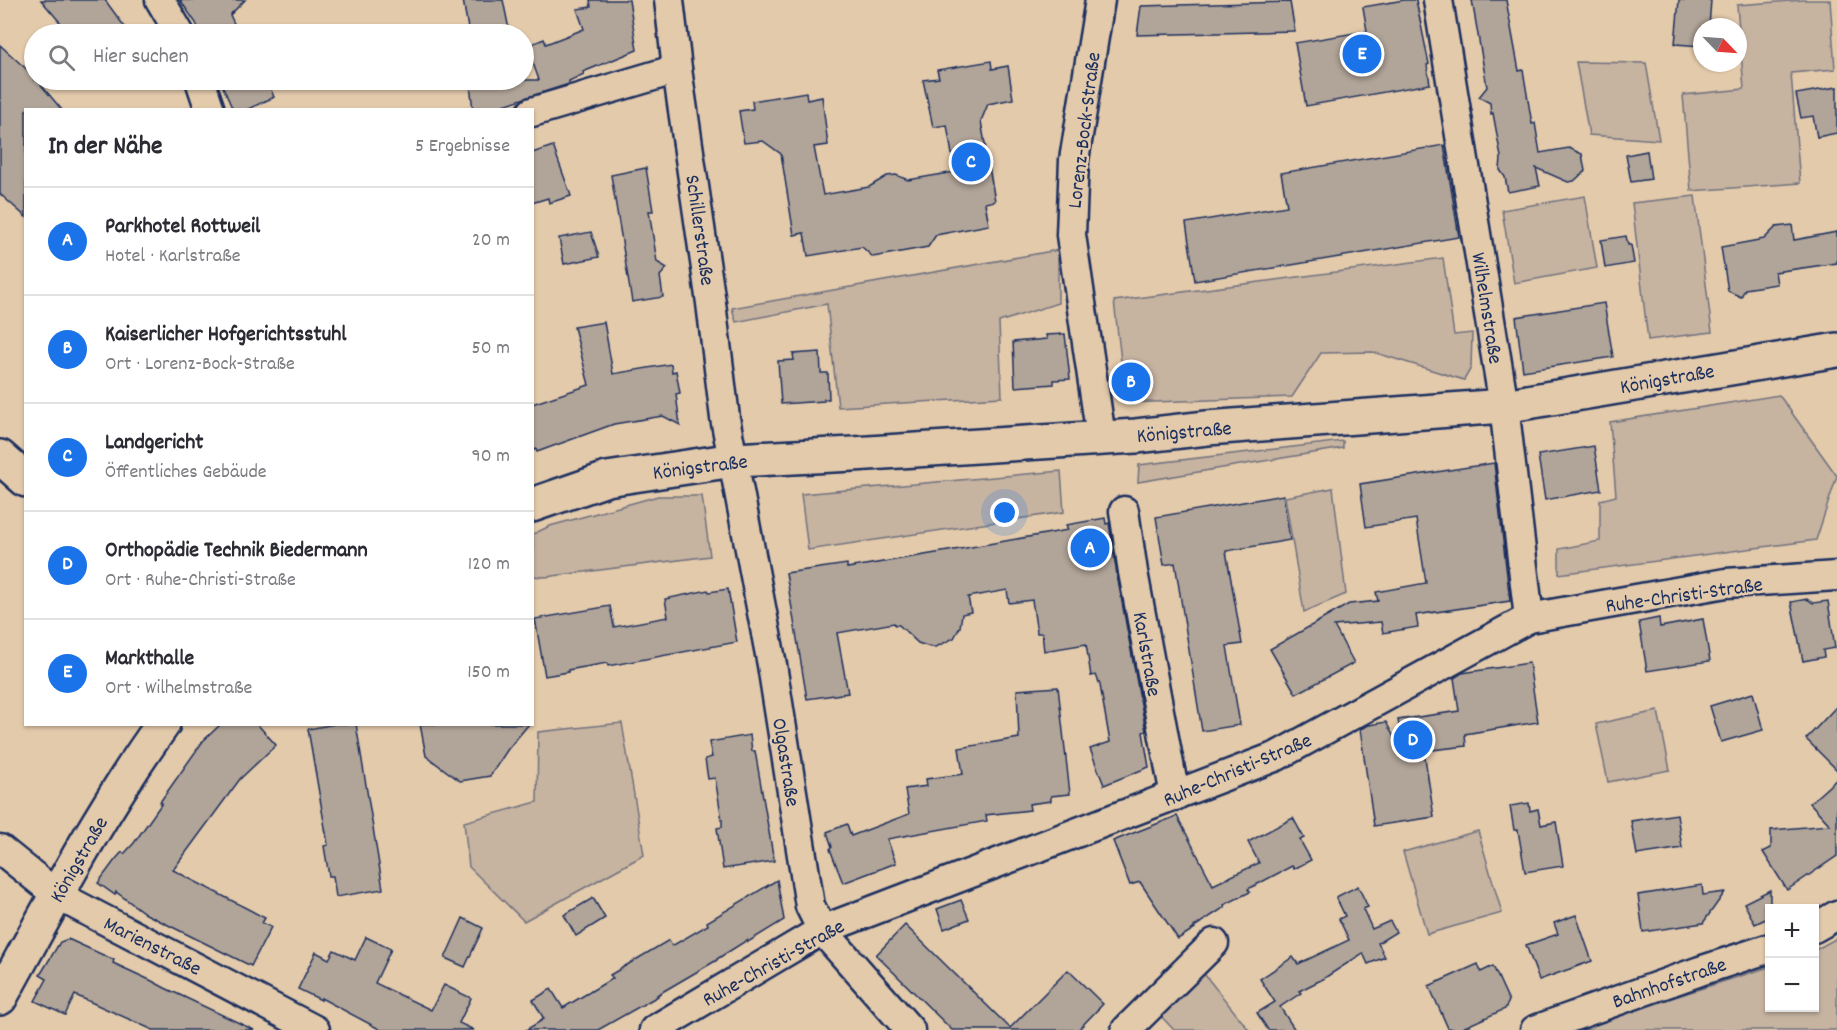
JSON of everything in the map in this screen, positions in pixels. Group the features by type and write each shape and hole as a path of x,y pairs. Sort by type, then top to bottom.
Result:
{"street":[{"path":"160,0 174,24"},
{"name":"Schillerstraße","path":"669,0 725,418 734,460"},
{"name":"Lorenz-Bock-Straße","path":"1100,0 1074,160 1071,235 1101,437"},
{"name":"Wilhelmstraße","path":"1438,0 1504,406 1529,618"},
{"path":"534,111 677,69"},
{"path":"203,90 209,108"},
{"name":"Königstraße","path":"534,504 607,479 734,460 1101,437 1504,406 1837,350"},
{"path":"0,457 24,478"},
{"name":"Olgastraße","path":"734,460 772,665 810,906 822,930 910,1030"},
{"name":"Karlstraße","path":"1124,511 1174,796"},
{"name":"Ruhe-Christi-Straße","path":"654,1030 822,930 1277,756 1529,618 1726,583 1837,576"},
{"name":"Königstraße","path":"0,998 57,895 134,765 162,726"},
{"name":"Marienstraße","path":"0,849 57,895 315,1030"},
{"path":"1819,926 1837,915"},
{"path":"1126,1030 1214,943"},
{"name":"Bahnhofstraße","path":"1535,1030 1765,950"}],"shaded area":[{"path":"1830,0 1835,69 1791,73 1800,183 1691,191 1683,95 1744,89 1743,72 1747,72 1747,18 1738,18 1737,5"},
{"path":"1576,62 1646,63 1659,140 1589,135"},
{"path":"1585,196 1597,268 1514,283 1502,210"},
{"path":"1695,196 1712,332 1648,340 1632,203"},
{"path":"1058,250 1058,303 999,322 1002,397 838,407 827,304 736,322 732,308"},
{"path":"1443,258 1454,335 1472,333 1471,368 1464,380 1373,352 1321,353 1292,397 1126,403 1114,301"},
{"path":"1779,395 1837,476 1816,540 1559,574 1559,549 1600,541 1600,500 1616,496 1610,422"},
{"path":"1343,441 1343,448 1138,482 1139,465"},
{"path":"1061,471 1064,512 808,550 801,494"},
{"path":"1333,488 1346,594 1304,612 1285,497"},
{"path":"658,496 702,496 710,556 545,577 534,576 534,534 550,526"},
{"path":"1658,711 1670,770 1608,782 1596,724"},
{"path":"622,723 644,855 524,921 469,867 464,822 537,802 538,732"},
{"path":"1478,831 1502,913 1427,934 1403,852"},
{"path":"1837,938 1837,1030 1580,1030 1596,1022 1765,968 1765,1012 1819,1012 1819,948"},
{"path":"1201,970 1249,1030 1174,1030 1158,1013"}],"building":[{"path":"41,0 105,0 123,24 61,24"},
{"path":"180,0 245,0 230,15 234,24 196,23"},
{"path":"463,0 503,0 508,24 467,24"},
{"path":"590,0 629,0 637,50 583,72 584,74 569,81 569,84 494,108 473,108 471,90 534,90 534,80 539,80 534,66 534,43 544,39 546,44 584,29 577,9 591,7"},
{"path":"1416,0 1429,64 1427,65 1430,84 1306,106 1295,43 1367,31 1363,7"},
{"path":"1472,0 1506,0 1519,71 1523,70 1532,124 1535,123 1540,153 1569,148 1582,154 1585,171 1574,181 1568,182 1536,168 1540,186 1508,192 1505,177 1500,170 1501,157 1490,103 1479,97 1487,87"},
{"path":"1679,0 1711,0 1710,18 1693,18 1693,45 1675,44"},
{"path":"1290,2 1295,31 1137,35 1141,6"},
{"path":"0,45 24,67 24,90 45,90 60,108 24,108 24,215 0,194"},
{"path":"991,61 992,69 1008,66 1013,99 988,104 981,121 995,201 985,203 989,225 936,235 928,247 873,257 862,247 808,256 804,233 794,235 781,154 763,141 744,143 739,111 753,109 752,101 806,92 807,100 822,97 828,145 814,147 823,195 869,187 887,176 896,175 908,180 955,172 947,125 933,127 923,80 939,78 937,70"},
{"path":"1837,87 1837,133 1817,137 1813,116 1801,118 1796,94"},
{"path":"224,90 271,90 274,97 250,108 232,108"},
{"path":"1444,145 1459,237 1195,281 1186,223 1287,206 1281,173"},
{"path":"553,146 571,196 549,203 548,198 534,202 534,152"},
{"path":"1647,151 1651,179 1631,182 1626,155"},
{"path":"646,168 653,211 649,211 657,262 667,268 660,276 663,297 632,302 611,175"},
{"path":"1792,225 1794,240 1837,232 1837,263 1775,272 1777,284 1745,289 1741,297 1728,291 1721,247 1764,239 1776,227"},
{"path":"591,232 599,257 564,264 559,238"},
{"path":"1626,236 1628,245 1631,245 1634,263 1605,268 1601,240"},
{"path":"1604,303 1613,357 1523,371 1516,317"},
{"path":"604,322 613,374 671,364 672,372 676,371 680,393 676,394 680,425 663,416 614,424 537,452 536,449 534,450 534,403 589,385 574,327"},
{"path":"1065,334 1070,379 1054,380 1054,384 1015,387 1013,342 1047,339 1046,335"},
{"path":"820,352 821,373 828,373 829,399 781,404 778,361 794,360 793,354"},
{"path":"1594,446 1601,490 1545,500 1538,455"},
{"path":"1494,463 1510,601 1416,615 1418,627 1383,633 1381,622 1334,626 1354,663 1296,694 1270,649 1349,604 1378,601 1376,592 1426,583 1416,519 1366,527 1360,484"},
{"path":"1283,495 1290,540 1226,551 1242,644 1227,646 1240,725 1202,731 1175,563 1164,565 1156,517"},
{"path":"1105,518 1106,524 1109,523 1146,731 1143,732 1149,767 1104,785 1090,749 1110,742 1100,685 1096,675 1091,676 1086,644 1044,651 1042,633 1037,633 1032,600 1009,603 1007,590 968,597 971,612 962,614 960,627 954,638 936,647 918,643 894,623 837,633 848,693 807,699 786,573 847,564 847,568 960,549 1068,530 1066,525"},
{"path":"728,589 737,642 608,666 607,663 545,676 535,619 610,606 614,627 668,617 665,599 708,590 709,592"},
{"path":"1807,599 1813,603 1828,601 1835,648 1823,650 1824,657 1803,661 1791,602"},
{"path":"1659,618 1660,627 1703,619 1710,661 1647,671 1639,622"},
{"path":"1529,663 1538,722 1465,734 1466,746 1424,751 1434,817 1374,826 1360,729 1386,722 1404,756 1398,720 1459,711 1454,678 1462,673"},
{"path":"1058,687 1070,794 1051,796 1051,801 1029,804 1030,810 986,815 987,821 887,839 896,863 843,883 830,849 832,847 827,832 847,824 851,836 909,814 905,789 927,786 926,779 963,774 959,748 1019,738 1017,690"},
{"path":"1753,693 1763,730 1721,742 1710,706"},
{"path":"1837,706 1837,770 1806,739"},
{"path":"219,726 259,726 276,745 240,779 173,870 265,918 262,923 271,927 251,966 146,914 116,892 115,895 98,883 122,852 124,854 134,843 203,741"},
{"path":"324,726 356,726 383,889 336,897 333,876 329,876 324,846 328,845 308,729"},
{"path":"420,726 527,726 490,776 460,781 426,756"},
{"path":"750,735 752,751 755,751 774,861 723,869 717,828 722,827 722,820 715,778 708,779 705,759 712,757 709,742"},
{"path":"1837,779 1837,856 1787,890 1763,852 1771,848 1771,830 1830,825 1810,803"},
{"path":"1529,803 1530,811 1538,809 1541,825 1556,822 1563,866 1525,872 1518,830 1514,830 1510,806"},
{"path":"1677,814 1682,848 1637,855 1631,821"},
{"path":"1177,816 1213,885 1259,863 1248,842 1293,818 1304,838 1300,840 1311,860 1294,869 1292,866 1248,889 1250,892 1224,905 1225,907 1178,939 1140,882 1130,885 1113,841"},
{"path":"777,880 784,920 748,942 747,940 658,996 598,1030 526,1030 544,1019 533,1000 551,989 563,1008 613,978 610,975 669,940 672,946"},
{"path":"1702,885 1703,895 1725,892 1703,923 1643,932 1638,895"},
{"path":"1358,886 1368,907 1363,909 1372,929 1390,921 1396,932 1378,943 1385,957 1368,964 1363,953 1323,979 1299,991 1301,993 1280,1007 1295,1030 1268,1030 1257,1013 1275,1002 1260,979 1293,957 1298,964 1349,940 1339,919 1345,916 1336,897"},
{"path":"1770,890 1770,904 1765,904 1765,919 1755,924 1744,903"},
{"path":"593,898 605,918 576,936 564,915"},
{"path":"961,900 969,919 944,929 937,909"},
{"path":"1576,915 1592,961 1539,980 1526,945 1558,934 1554,923"},
{"path":"463,918 483,928 465,967 445,958"},
{"path":"905,925 1010,1028 1068,970 1103,1004 1078,1030 952,1030 876,955"},
{"path":"366,937 391,949 375,983 431,1010 444,985 471,998 459,1023 474,1030 381,1030 321,998 321,1000 298,989 316,952 329,959 334,950 355,960"},
{"path":"68,939 254,1030 153,1030 75,995 65,1015 35,1001 47,979 40,975 60,942"},
{"path":"1478,964 1481,972 1493,966 1509,1001 1505,1009 1458,1030 1448,1028 1429,986"}],"place":[{"name":"Markthalle","path":"1362,54"},
{"name":"Landgericht","path":"971,162"},
{"name":"Kaiserlicher Hofgerichtsstuhl","path":"1131,382"},
{"name":"Parkhotel Rottweil","path":"1090,548"},
{"name":"Orthopädie Technik Biedermann","path":"1413,740"}]}
